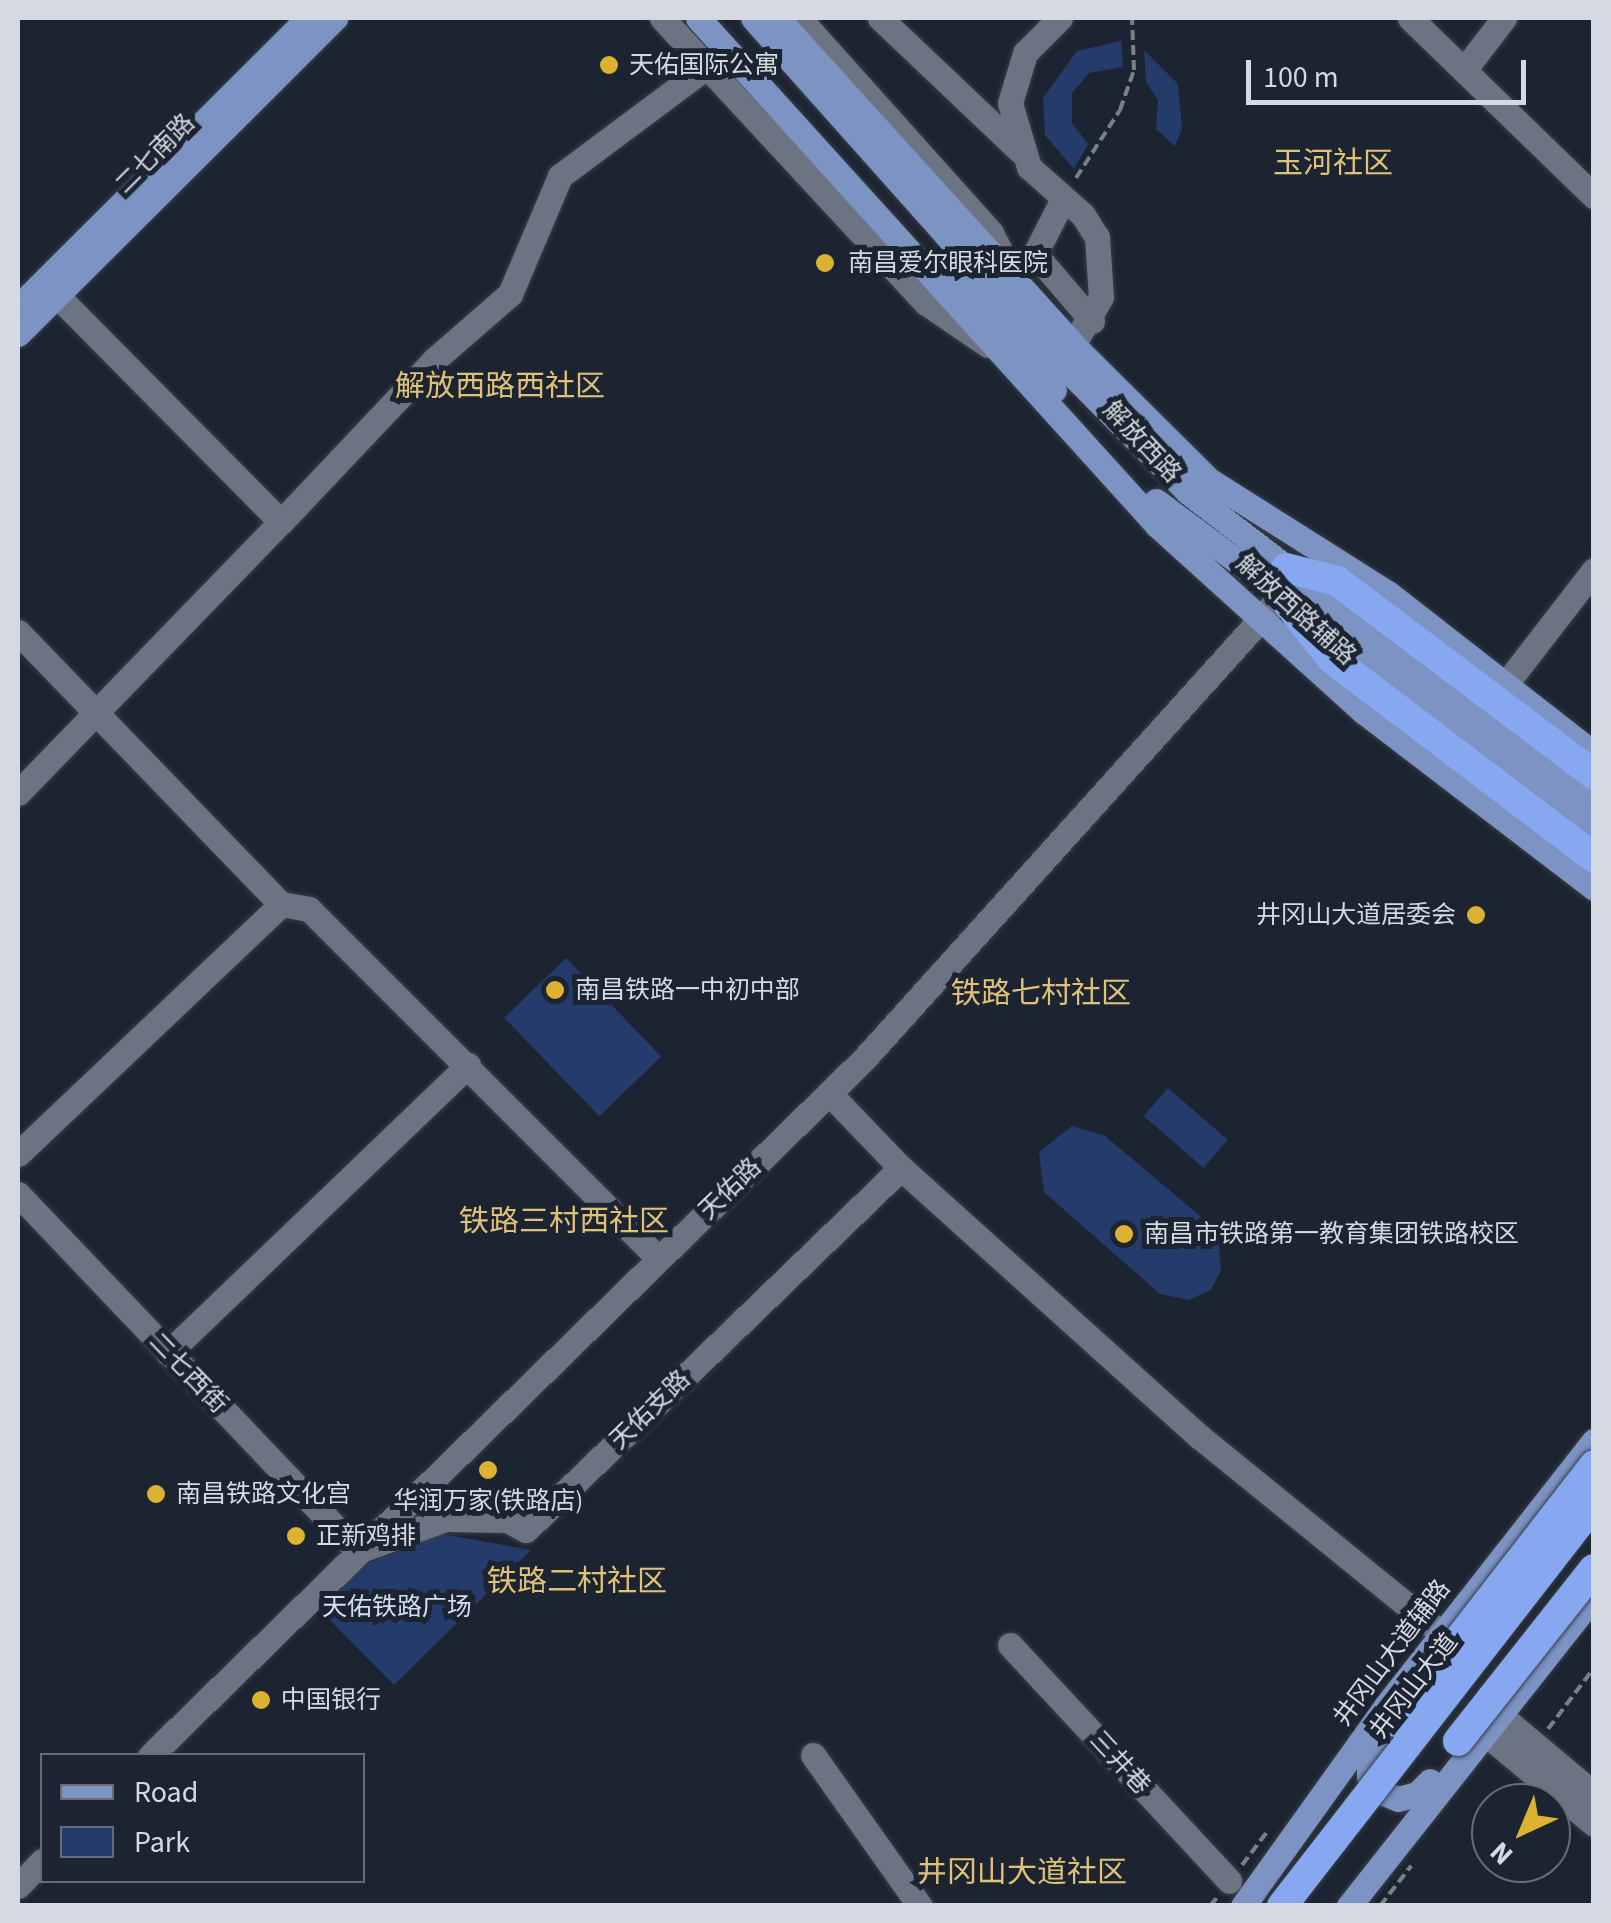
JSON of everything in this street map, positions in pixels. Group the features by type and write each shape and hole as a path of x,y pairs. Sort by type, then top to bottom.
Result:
{"highway":[{"path":"1284,582 1338,582 1594,775"},
{"path":"1284,582 1332,659 1594,858"},
{"path":"1387,1731 1594,1465"},
{"name":"井冈山大道","path":"1282,1906 1594,1504"},
{"name":"井冈山大道","path":"1305,1906 1594,1533"},
{"path":"1482,1731 1594,1569"}],"main road":[{"name":"二七南路","path":"18,307 308,18"},
{"name":"二七南路","path":"18,334 335,18"},
{"name":"解放西路辅路","path":"698,18 988,345 1156,525 1364,712 1594,888"},
{"name":"解放西路","path":"721,18 1109,431 1155,458 1284,582 1594,824"},
{"name":"解放西路","path":"753,18 1109,431 1132,475 1166,512 1284,582 1594,803"},
{"path":"777,18 1073,345 1209,480"},
{"path":"1092,364 1109,431"},
{"path":"1054,414 1109,431"},
{"path":"1155,458 1209,480 1373,583 1594,754"},
{"path":"1132,475 1156,525"},
{"name":"井冈山大道辅路","path":"1243,1906 1442,1634 1594,1441"},
{"path":"1387,1731 1369,1757 1370,1776 1380,1792 1398,1799 1417,1794 1482,1731 1589,1612"},
{"path":"1310,1819 1387,1731"},
{"path":"1349,1906 1482,1731"},
{"path":"1380,1866 1430,1780"}],"street":[{"name":"解放西路辅路","path":"662,18 926,303 988,345"},
{"path":"799,18 991,234 1020,287"},
{"path":"880,18 1020,150 1097,237 1102,297 1092,321 1073,345"},
{"path":"1020,150 1010,103 1015,75 1038,36 1060,18"},
{"path":"1410,18 1594,196"},
{"path":"1464,70 1504,18"},
{"path":"18,793 99,714 434,360 510,294 560,176 706,67"},
{"path":"1063,199 1035,254 1092,321"},
{"path":"56,295 281,522"},
{"path":"1505,685 1594,570"},
{"name":"天佑路","path":"153,1753 829,1093 1261,619 1284,582"},
{"path":"18,632 281,904 309,908 659,1259"},
{"path":"18,1154 281,904"},
{"path":"168,1352 468,1064"},
{"path":"829,1093 901,1168 1200,1437 1442,1634"},
{"name":"天佑支路","path":"358,1551 446,1519 507,1520 526,1530 901,1168"},
{"name":"二七西街","path":"18,1194 358,1551"},
{"name":"三井巷","path":"1010,1644 1229,1882"},
{"path":"1482,1731 1536,1745 1594,1794"},
{"path":"1482,1731 1594,1824"},
{"path":"813,1755 920,1906"},
{"path":"18,1886 40,1863"}],"path":[{"path":"1063,199 1120,110 1134,70 1132,18"},
{"path":"1536,1745 1594,1668"}],"green space":[{"path":"1121,41 1123,67 1089,73 1072,93 1072,123 1088,144 1074,169 1045,135 1043,98 1077,51"},
{"path":"1144,50 1178,84 1182,129 1175,146 1156,129 1158,100 1146,82"},
{"path":"566,958 661,1057 599,1116 504,1018"},
{"path":"1168,1088 1228,1140 1203,1168 1144,1116"},
{"path":"1072,1126 1105,1136 1218,1231 1221,1270 1211,1290 1188,1300 1160,1294 1044,1192 1039,1152"},
{"name":"天佑铁路广场","path":"437,1533 531,1550 394,1685 320,1610 362,1566"}],"place":[{"name":"天佑国际公寓","path":"609,65"},
{"name":"南昌爱尔眼科医院","path":"825,263"},
{"name":"井冈山大道居委会","path":"1476,915"},
{"name":"南昌铁路一中初中部","path":"555,990"},
{"name":"南昌市铁路第一教育集团铁路校区","path":"1124,1234"},
{"name":"华润万家(铁路店)","path":"488,1470"},
{"name":"南昌铁路文化宫","path":"156,1494"},
{"name":"正新鸡排","path":"296,1536"},
{"name":"中国银行","path":"261,1700"}],"district":[{"name":"玉河社区","path":"1333,164"},
{"name":"解放西路西社区","path":"500,387"},
{"name":"铁路七村社区","path":"1041,994"},
{"name":"铁路三村西社区","path":"564,1222"},
{"name":"铁路二村社区","path":"577,1582"},
{"name":"井冈山大道社区","path":"1022,1873"}]}
